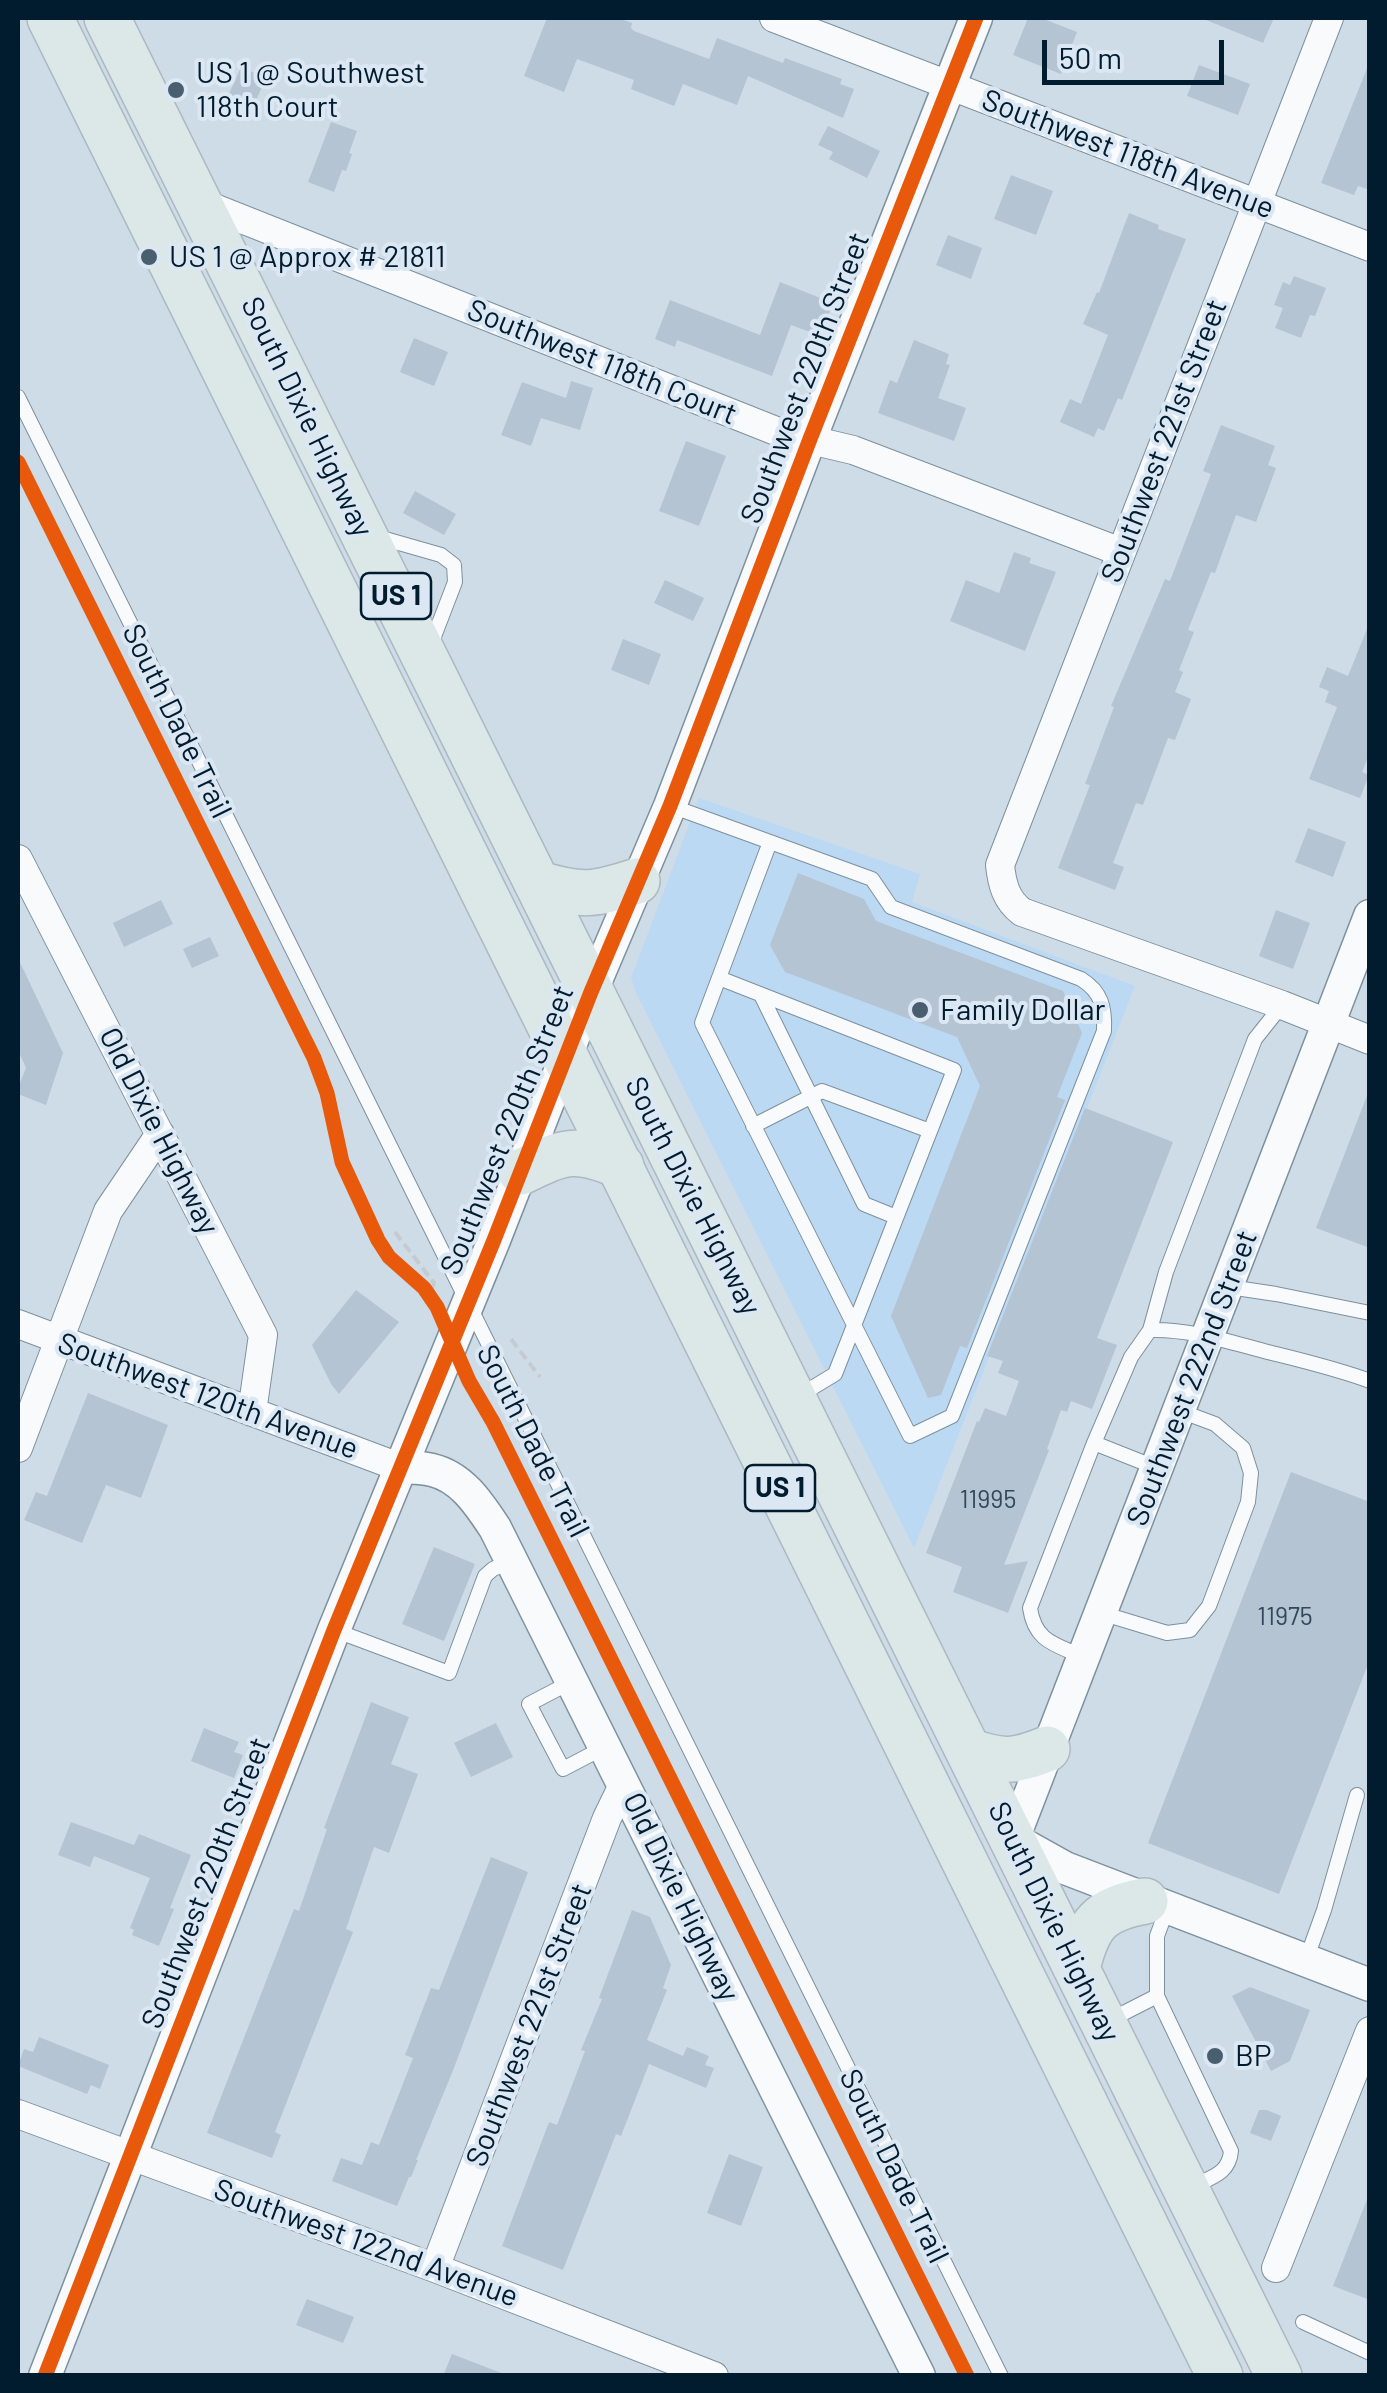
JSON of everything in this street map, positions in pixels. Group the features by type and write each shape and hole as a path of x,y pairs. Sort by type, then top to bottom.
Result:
{"highway":[{"name":"South Dixie Highway","path":"50,18 1220,2376"},
{"path":"77,18 157,182 170,196 199,202"},
{"name":"South Dixie Highway","path":"107,18 1279,2376"},
{"path":"172,264 180,225 199,202"},
{"path":"370,664 417,706 545,966 573,988 591,992"},
{"path":"539,884 593,894 637,881"},
{"path":"565,1056 593,1062 610,1083 748,1356 794,1399"},
{"path":"521,1172 552,1156 575,1152 597,1155 621,1166"},
{"path":"799,1527 844,1564 966,1812 980,1827 1012,1839 993,1885 994,1920"},
{"path":"969,1751 1002,1760 1023,1759 1047,1749"},
{"path":"1077,1968 1093,1924 1110,1910 1156,1905"}],"street":[{"name":"Southwest 118th Avenue","path":"774,18 1370,247"},
{"name":"Southwest 220th Street","path":"45,2376 334,1630 670,806 976,18"},
{"name":"Southwest 221st Street","path":"1282,1005 1022,912 1002,884 1000,865 1329,18"},
{"name":"Southwest 118th Court","path":"199,202 781,433 853,450 1121,552"},
{"name":"Old Dixie Highway","path":"18,858 263,1334 252,1412"},
{"name":"Southwest 222nd Street","path":"1012,1839 1370,916"},
{"path":"1282,1005 1370,1040"},
{"path":"18,1448 108,1211 160,1134"},
{"name":"Southwest 120th Avenue","path":"18,1324 400,1466"},
{"name":"Old Dixie Highway","path":"400,1466 434,1470 462,1486 496,1528 920,2376"},
{"name":"Southwest 221st Street","path":"436,2268 607,1818 624,1783"},
{"path":"1012,1839 1065,1868 1156,1905 1370,1984"},
{"path":"1276,2268 1370,2031"},
{"name":"Southwest 122nd Avenue","path":"18,2114 436,2268 714,2376"}],"lane":[{"path":"18,396 1000,2376"},
{"path":"364,533 440,554 454,565 455,582 426,657"},
{"path":"670,806 770,842 872,879 891,907 1082,979 1093,987 1105,1013 1104,1031 952,1416 910,1436 702,1023 770,842"},
{"path":"719,978 954,1070 835,1374 794,1399"},
{"path":"761,995 864,1204 896,1217"},
{"path":"1083,1656 1040,1634 1032,1624 1030,1608 1131,1357 1150,1330 1166,1272 1255,1039 1282,1005"},
{"path":"753,1126 822,1091 930,1131"},
{"path":"1228,1286 1370,1313"},
{"path":"1150,1330 1173,1329 1209,1336 1342,1370 1370,1381"},
{"path":"1101,1612 1167,1633 1190,1630 1209,1606 1248,1502 1251,1473 1244,1448 1214,1424 1180,1411"},
{"path":"1094,1443 1157,1468"},
{"path":"334,1630 448,1673 485,1576 513,1560"},
{"path":"574,1681 529,1704 562,1770 606,1747"},
{"path":"1306,1961 1357,1795"},
{"path":"1156,1905 1157,1996 1231,2151 1226,2169 1187,2190"},
{"path":"1104,2023 1157,1996"},
{"path":"1303,2322 1370,2353"}],"path":[{"path":"395,1232 434,1283 430,1296"},
{"path":"511,1338 540,1377"}],"shaded area":[{"path":"699,798 920,874 912,902 1135,986 914,1548 631,978"}],"building":[{"path":"547,18 618,18 632,23 634,31 709,59 717,38 783,63 785,58 842,79 840,84 854,89 843,118 748,76 737,105 683,84 674,106 631,89 634,80 577,59 564,92 524,76"},
{"path":"1028,18 1041,18 1077,32 1061,74 1013,55"},
{"path":"1201,18 1274,18 1263,43"},
{"path":"1199,65 1250,84 1238,115 1187,96"},
{"path":"1368,66 1370,190 1358,186 1354,195 1321,183"},
{"path":"241,67 266,78 247,120 222,109"},
{"path":"331,122 357,131 346,171 342,170 334,192 308,182"},
{"path":"828,126 880,151 867,178 829,159 833,152 818,145"},
{"path":"1011,175 1053,191 1036,235 994,219"},
{"path":"1129,213 1186,239 1122,400 1118,398 1104,431 1098,428 1094,437 1060,422 1070,399 1081,404 1108,335 1083,324"},
{"path":"948,235 982,248 971,279 936,265"},
{"path":"1294,276 1326,288 1301,338 1275,328 1283,308 1274,305 1283,282 1290,285"},
{"path":"780,282 833,303 822,331 814,328 813,333 791,325 772,376 677,340 675,347 655,339 670,300 760,335"},
{"path":"414,338 448,352 434,386 400,372"},
{"path":"914,340 949,354 946,364 950,365 938,398 966,408 954,441 878,413 890,380 897,383"},
{"path":"571,381 593,388 580,430 541,418 531,446 501,435 522,382 566,398"},
{"path":"1221,425 1275,446 1268,465 1276,468 1256,522 1236,515 1188,630 1194,632 1175,692 1191,699 1175,740 1168,738 1143,805 1136,803 1113,863 1124,867 1115,890 1058,868 1090,785 1085,784 1114,707 1111,706 1165,579 1170,581 1211,474 1203,471"},
{"path":"686,441 726,456 699,526 659,511"},
{"path":"415,491 456,514 444,535 403,513"},
{"path":"1014,552 1031,558 1029,563 1056,572 1025,651 950,621 966,580 999,593"},
{"path":"665,580 704,598 693,621 654,603"},
{"path":"1369,624 1370,752 1362,772 1369,775 1360,798 1309,779 1337,707 1325,702 1329,691 1319,687 1327,667 1348,676"},
{"path":"623,639 661,654 649,685 611,670"},
{"path":"1308,828 1346,842 1333,877 1295,862"},
{"path":"798,873 864,899 876,921 1063,991 1082,1033 1057,1097 1065,1100 967,1348 960,1346 941,1395 928,1398 891,1316 980,1086 957,1037 785,972 770,945"},
{"path":"161,900 173,924 124,947 113,923"},
{"path":"1276,910 1310,923 1293,969 1259,956"},
{"path":"210,937 219,956 192,968 183,949"},
{"path":"18,958 63,1053 46,1105 18,1094 26,1068 18,1050"},
{"path":"1370,1093 1370,1248 1316,1228"},
{"path":"1085,1108 1173,1142 1097,1338 1117,1345 1092,1409 1071,1401 1067,1412 1061,1410 1004,1565 1028,1561 1008,1613 953,1592 962,1567 926,1553 977,1421 985,1408 1006,1416 1019,1381 998,1373 1003,1361 987,1356"},
{"path":"356,1290 399,1322 339,1394 312,1345"},
{"path":"88,1393 168,1425 141,1498 106,1485 82,1543 24,1520 36,1492 47,1496"},
{"path":"1291,1472 1370,1502 1370,1659 1279,1894 1148,1843"},
{"path":"434,1547 475,1564 444,1641 402,1624"},
{"path":"371,1702 409,1717 391,1764 418,1774 389,1853 374,1847 346,1929 353,1932 275,2132 281,2135 272,2158 207,2133 294,1909 299,1911 327,1829 324,1828"},
{"path":"496,1723 513,1757 471,1777 454,1743"},
{"path":"204,1728 239,1742 234,1752 243,1755 234,1778 191,1761"},
{"path":"71,1822 134,1845 139,1834 191,1855 159,1946 132,1935 134,1930 130,1928 150,1878 94,1856 90,1867 58,1855"},
{"path":"491,1857 528,1872 397,2206 332,2181 341,2158 362,2165 371,2142 379,2145 413,2058 405,2055 431,1988 439,1990"},
{"path":"632,1910 650,1917 671,1965 663,1988 667,1990 647,2040 683,2056 687,2047 709,2056 705,2065 714,2068 706,2088 649,2064 621,2136 616,2134 563,2270 502,2246 549,2122 557,2125"},
{"path":"1250,1987 1310,2010 1290,2061 1271,2071 1232,1996"},
{"path":"39,2037 109,2065 100,2089 91,2085 87,2094 18,2066 24,2049 33,2052"},
{"path":"1259,2110 1281,2116 1271,2141 1250,2133"},
{"path":"729,2154 763,2167 741,2226 707,2213"},
{"path":"1370,2197 1370,2300 1333,2286"},
{"path":"307,2299 354,2317 343,2343 296,2325"},
{"path":"452,2354 504,2374 504,2376 443,2376"}],"cycle path":[{"path":"45,2376 334,1630 670,806 976,18"},
{"name":"South Dade Trail","path":"18,462 314,1058 327,1093 342,1162 378,1240 437,1307 469,1381 493,1422 967,2376"}],"place":[{"name":"US 1 @ Southwest 118th Court","path":"176,90"},
{"name":"US 1 @ Approx # 21811","path":"149,257"},
{"name":"Family Dollar","path":"920,1010"},
{"name":"BP","path":"1215,2056"}]}
